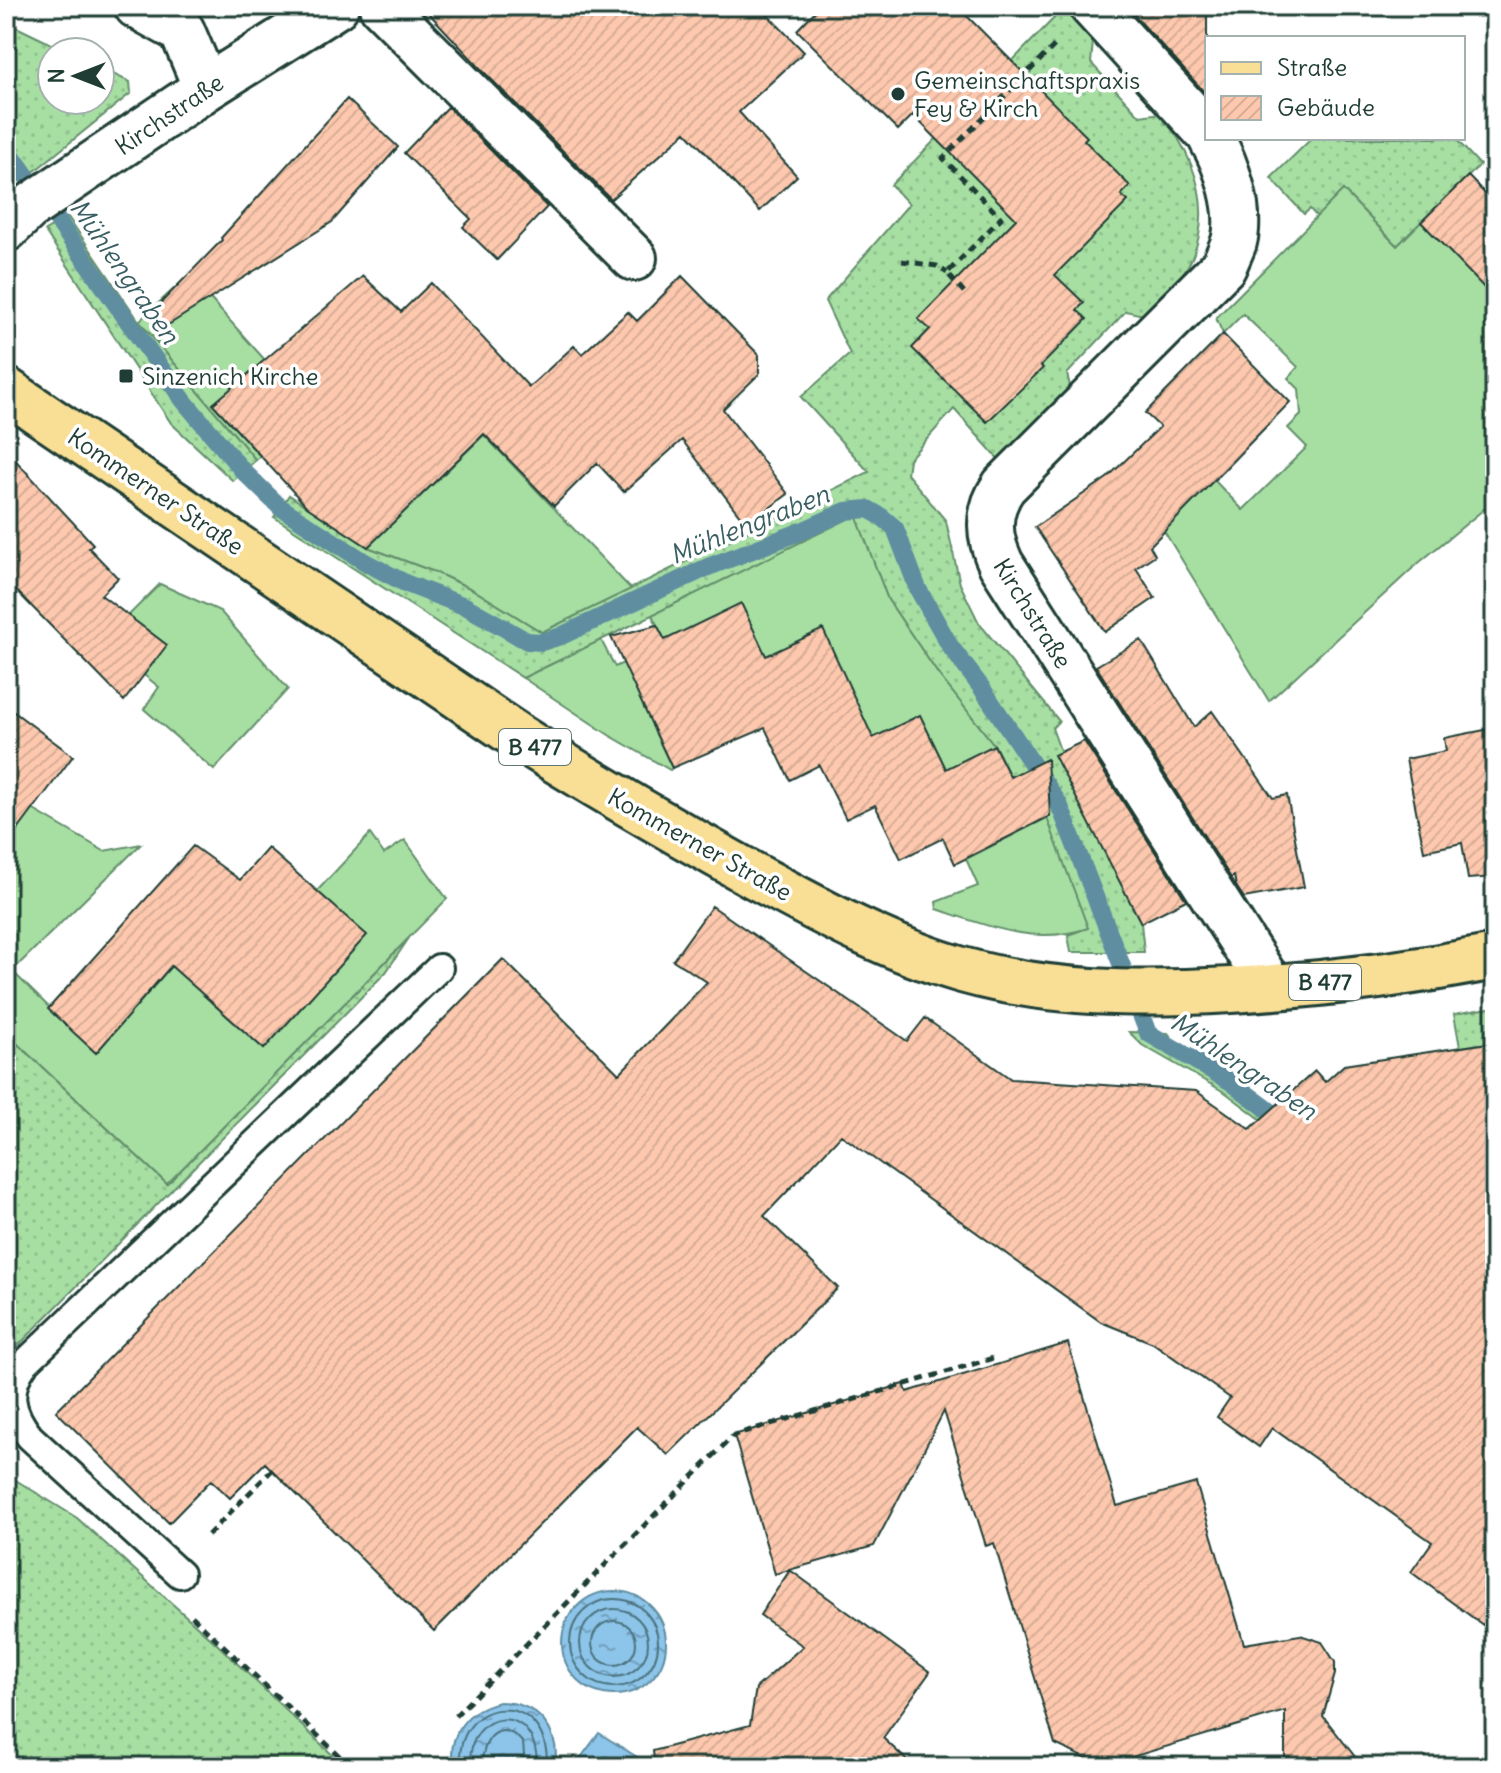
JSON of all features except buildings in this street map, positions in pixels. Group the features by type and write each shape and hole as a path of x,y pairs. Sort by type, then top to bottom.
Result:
{"main road":[{"name":"Kommerner Straße","path":"6,390 514,734 658,823 857,930 916,955 963,970 1042,987 1134,993 1271,987 1423,971 1495,957"}],"street":[{"path":"137,6 182,31 206,88"},
{"name":"Kirchstraße","path":"19,217 206,88 336,6"},
{"path":"382,6 634,258"},
{"path":"1092,7 1205,130"},
{"name":"Kirchstraße","path":"1212,140 1233,193 1235,208 1235,239 1224,266 1004,486 994,503 990,525 994,549 1001,564 1271,987"}],"lane":[{"path":"178,1572 30,1437 12,1405 15,1381 25,1363 439,968"}],"path":[{"path":"947,273 1001,218 943,158 1092,7"},
{"path":"902,261 937,266 964,292"},
{"path":"455,1716 734,1435 997,1357"},
{"path":"272,1470 178,1572 169,1576 171,1596 351,1767"}],"green space":[{"path":"1063,9 1093,42 1091,63 1140,116 1161,113 1182,146 1197,182 1200,200 1201,219 1192,258 1177,281 1143,315 1126,311 1067,374 1071,390 1001,462 954,409 909,459 907,474 946,521 960,584 979,623 1059,721 1052,728 1078,799 1141,923 1144,952 1071,952 1068,935 1087,928 1046,818 1034,824 995,746 938,674 888,600 856,516 523,678 274,517 289,495 368,547 472,589 542,632 869,472 801,397 850,354 825,301 909,204 891,185"},
{"path":"6,22 36,37 36,116 103,116 36,170 12,185 6,176"},
{"path":"116,75 130,82 131,93 116,105"},
{"path":"1310,140 1457,140 1480,165 1397,246 1343,190 1317,217 1310,209 1304,214 1271,178"},
{"path":"1343,190 1397,246 1421,222 1495,299 1495,500 1415,566 1269,701 1164,531 1214,480 1243,510 1307,447 1288,428 1301,415 1299,389 1288,378 1298,367 1243,314 1223,334 1216,318"},
{"path":"68,217 139,321 256,460 233,481 171,423 45,231"},
{"path":"189,275 265,360 213,404 260,456 256,460 139,321"},
{"path":"484,435 631,589 542,632 472,589 368,547"},
{"path":"856,515 888,600 938,674 995,746 946,769 920,715 840,754 766,658 665,640 652,615"},
{"path":"160,584 220,611 288,689 214,770 144,709 159,687 144,675 128,616"},
{"path":"601,640 615,667 640,655 670,718 652,726 672,768 670,770 609,735 523,678"},
{"path":"32,809 104,851 141,844 12,971 96,1053 192,942 249,962 212,1003 264,1049 366,935 317,891 370,834 384,854 405,840 447,899 167,1184 6,1033 6,838"},
{"path":"1047,818 1088,928 1049,935 1011,932 937,909 936,902 978,886 966,859"},
{"path":"409,938 386,972 6,1358 6,1033 167,1184"},
{"path":"1495,1007 1495,1042 1460,1047 1454,1014"},
{"path":"1129,1032 1168,1033 1178,1046 1225,1074 1314,1136 1299,1148 1226,1093 1142,1045"},
{"path":"6,1474 77,1518 218,1645 345,1767 6,1767"}],"water":[{"path":"614,1591 634,1595 651,1606 662,1623 666,1643 662,1663 651,1680 634,1691 614,1695 594,1691 577,1680 566,1663 562,1643 566,1623 577,1606 594,1595"},
{"path":"500,1702 525,1707 544,1721 554,1742 555,1767 453,1767 453,1744 462,1724 478,1710"},
{"path":"599,1733 637,1757 630,1767 574,1767"}],"waterway":[{"name":"Mühlengraben","path":"6,147 184,401 243,471 280,507 365,562 407,584 467,607 527,641 542,642 561,636 708,567 846,511 868,509 882,517 895,528 918,589 950,646 1059,804 1148,1033 1231,1082 1290,1126"}],"place":[{"name":"Gemeinschaftspraxis Fey & Kirch","path":"898,94"},
{"name":"Sinzenich Kirche","path":"126,376"}]}
